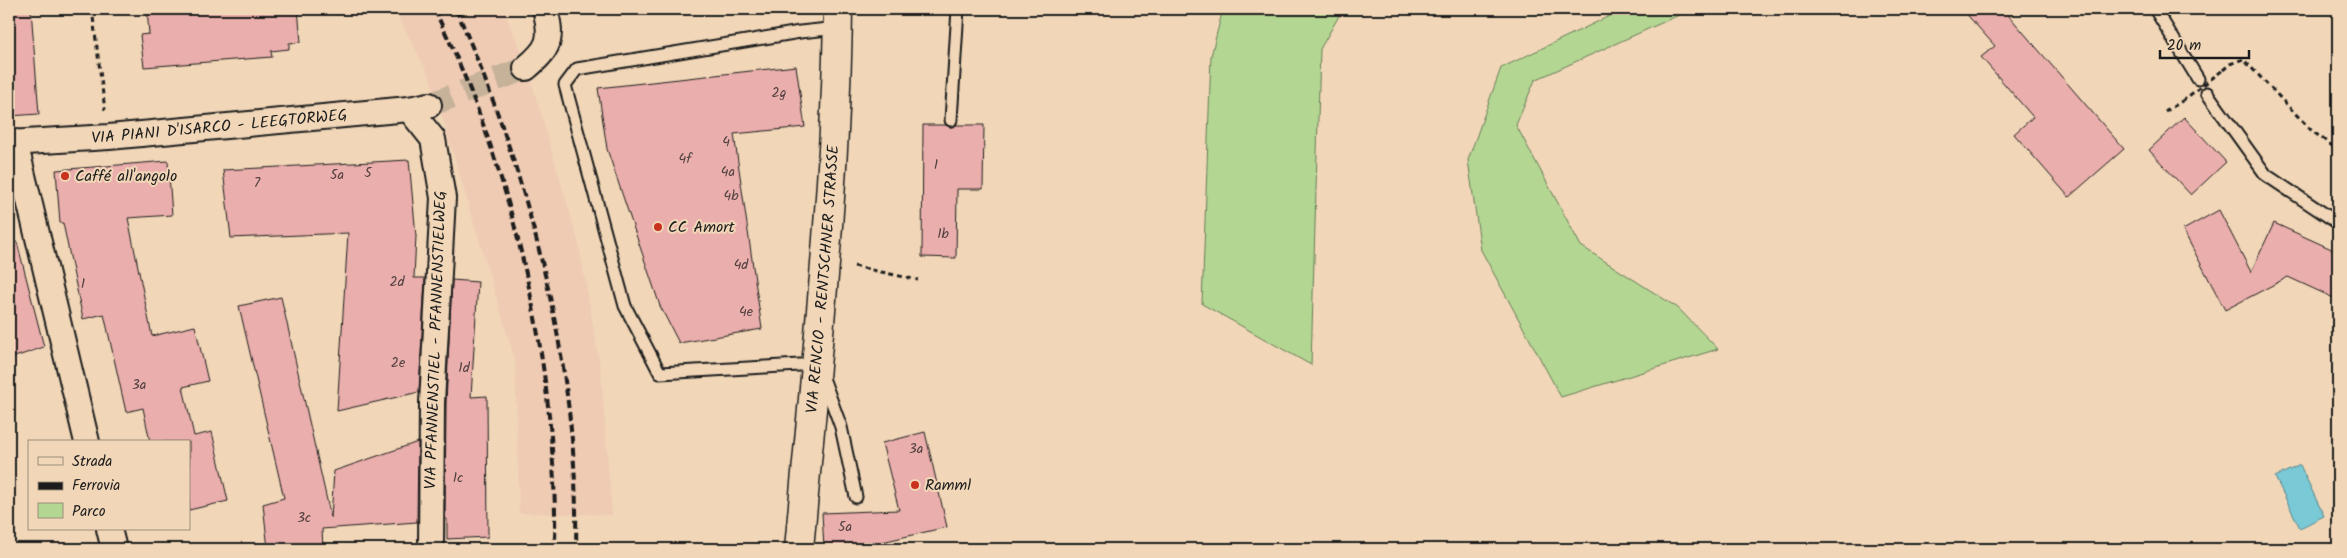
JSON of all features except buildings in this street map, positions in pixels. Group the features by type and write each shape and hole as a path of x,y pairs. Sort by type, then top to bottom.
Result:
{"street":[{"path":"526,68 540,56 548,43 549,26 544,9"},
{"name":"VIA RENCIO - RENTSCHNER STRASSE","path":"799,549 826,262 838,92 838,19"},
{"name":"VIA PIANI D'ISARCO - LEEGTORWEG","path":"12,143 109,137 419,107"},
{"name":"VIA PFANNENSTIEL - PFANNENSTIELWEG","path":"419,107 433,139 443,198 432,403 432,549"},
{"path":"12,143 87,440"},
{"path":"109,530 114,549"}],"lane":[{"path":"951,120 958,9"},
{"path":"2155,9 2198,79"},
{"path":"838,19 800,32 577,69 566,85 625,306 660,373 817,363 841,427 856,497"},
{"path":"2207,93 2266,175 2338,223"}],"path":[{"path":"92,9 109,137"},
{"path":"2165,112 2230,64 2243,59 2312,131 2338,150"},
{"path":"826,262 847,264 918,280"}],"shaded area":[{"path":"394,9 503,9 525,59 579,244 601,371 612,515 519,513 515,360 430,77"}],"green space":[{"path":"1223,9 1343,9 1320,49 1311,365 1202,304 1211,56"},
{"path":"1624,9 1708,9 1679,15 1535,80 1516,125 1581,246 1678,308 1718,349 1561,397 1481,250 1468,160 1501,68"}],"water":[{"path":"2300,465 2324,516 2300,528 2275,477"}],"tunnel":[{"path":"429,105 526,68"}],"railway":[{"path":"434,9 462,71 487,136 508,203 526,272 549,412 554,481 555,549"},
{"path":"456,9 506,137 527,204 544,273 559,342 569,412 575,481 576,549"}],"place":[{"name":"Caffé all'angolo","path":"65,176"},
{"name":"CC Amort","path":"658,227"},
{"name":"Ramml","path":"915,485"}]}
